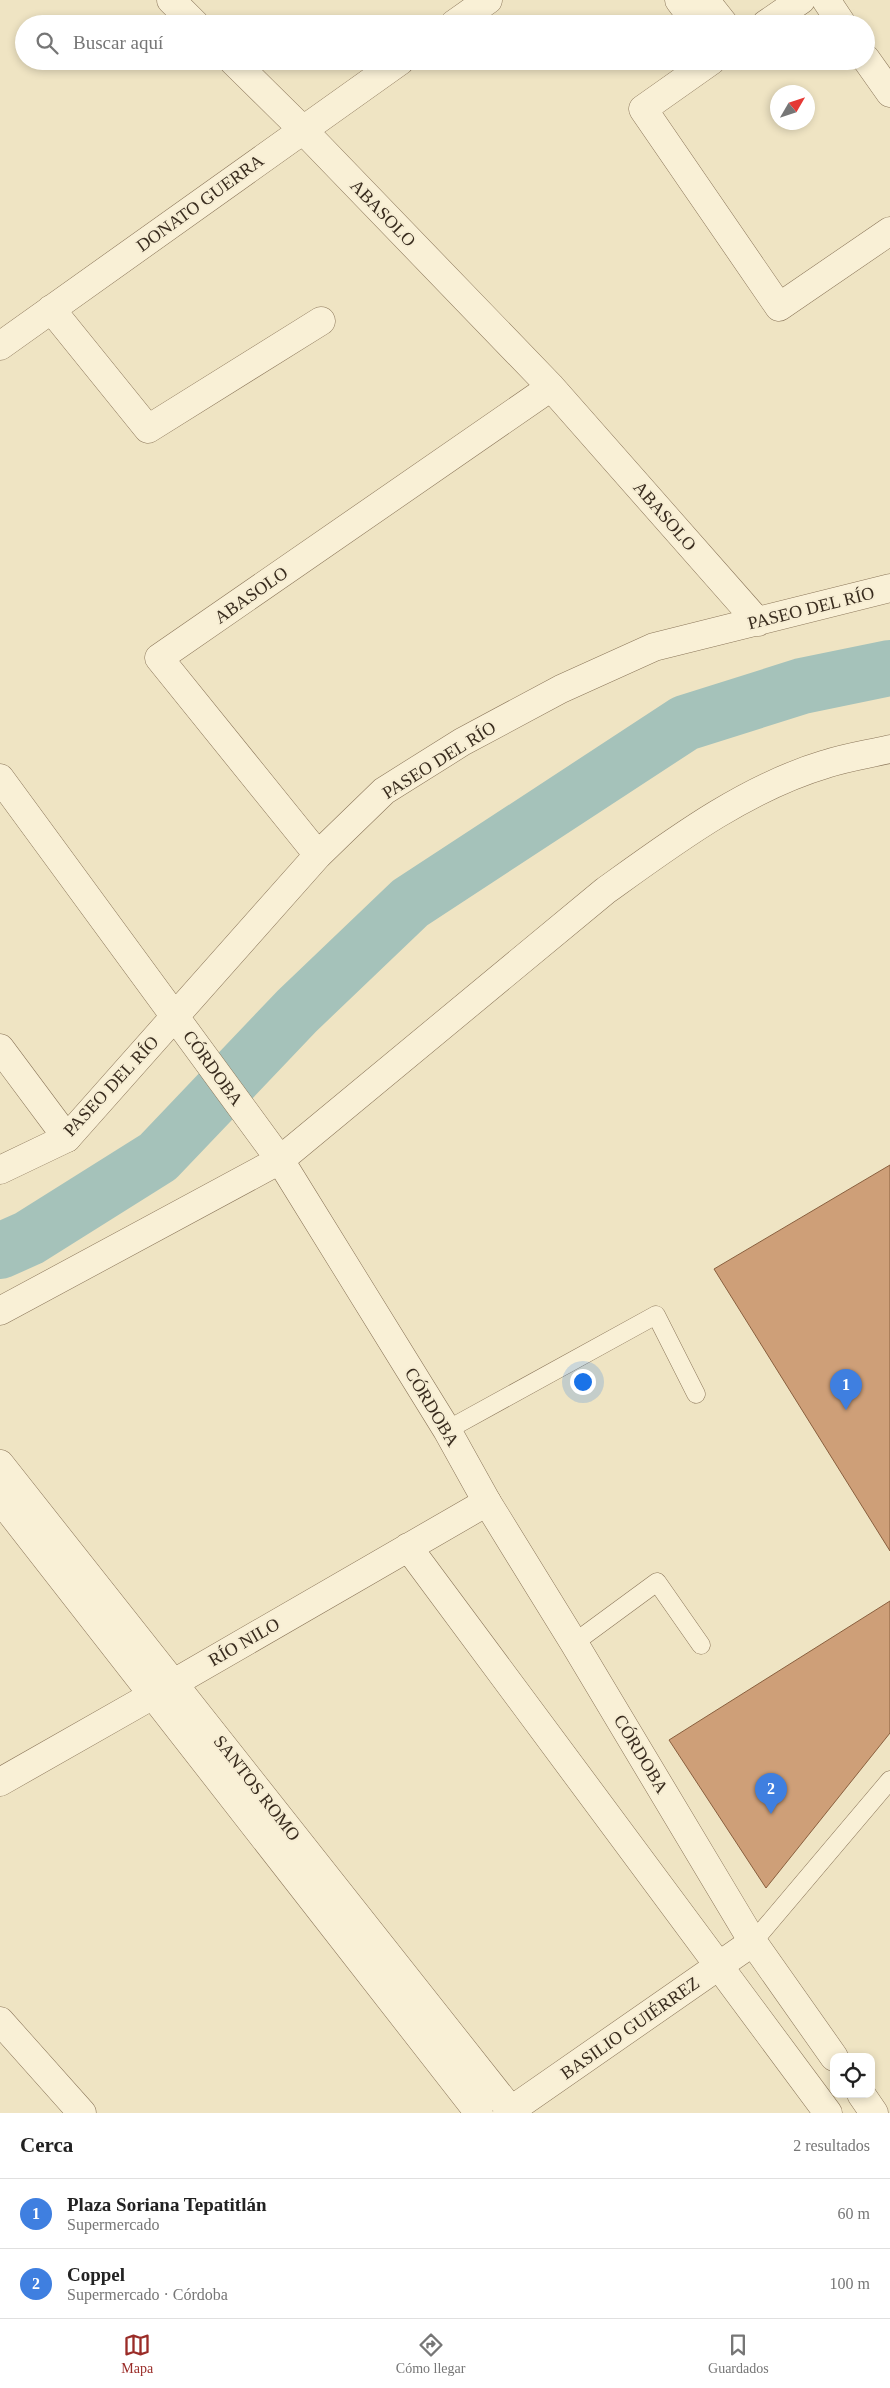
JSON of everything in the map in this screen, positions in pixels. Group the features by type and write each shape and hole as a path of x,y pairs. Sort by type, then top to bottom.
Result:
{"street":[{"path":"171,0 186,15"},
{"path":"467,15 488,0"},
{"path":"679,0 690,15"},
{"path":"705,0 717,15"},
{"path":"779,15 801,0"},
{"path":"826,0 836,15"},
{"name":"ABASOLO","path":"242,70 303,130 551,387 758,622"},
{"name":"DONATO GUERRA","path":"0,346 387,70"},
{"path":"698,70 643,109 779,307 890,231"},
{"path":"874,70 890,93"},
{"path":"51,309 148,429 321,321"},
{"name":"ABASOLO","path":"318,855 159,658 551,387"},
{"name":"PASEO DEL RÍO","path":"0,1170 67,1138 182,1027 318,855 384,791 462,742 561,689 654,648 890,588"},
{"path":"0,1311 273,1149 605,892 651,858 728,808 792,777 826,764 890,749"},
{"name":"CÓRDOBA","path":"0,778 273,1149 447,1430 487,1502 574,1642 753,1942 831,2053"},
{"path":"0,1048 67,1138"},
{"name":"SANTOS ROMO","path":"0,1464 163,1688 479,2113"},
{"name":"SANTOS ROMO","path":"0,1499 163,1688 510,2112"},
{"name":"RÍO NILO","path":"0,1782 487,1502"},
{"path":"408,1547 828,2113"},
{"name":"BASILIO GUIÉRREZ","path":"510,2112 753,1942"},
{"path":"0,2021 82,2113"},
{"path":"864,2098 874,2113"}],"lane":[{"path":"447,1430 656,1315 696,1394"},
{"path":"574,1642 657,1582 701,1645"},
{"path":"753,1942 890,1780"}],"building":[{"path":"890,1165 890,1551 714,1269"},
{"path":"890,1601 890,1733 766,1888 669,1740"}],"waterway":[{"path":"0,1251 29,1238 158,1157 297,1011 410,903 685,723 802,686 890,668"}],"place":[{"name":"Plaza Soriana Tepatitlán","path":"846,1410"},
{"name":"Coppel","path":"771,1814"}]}
